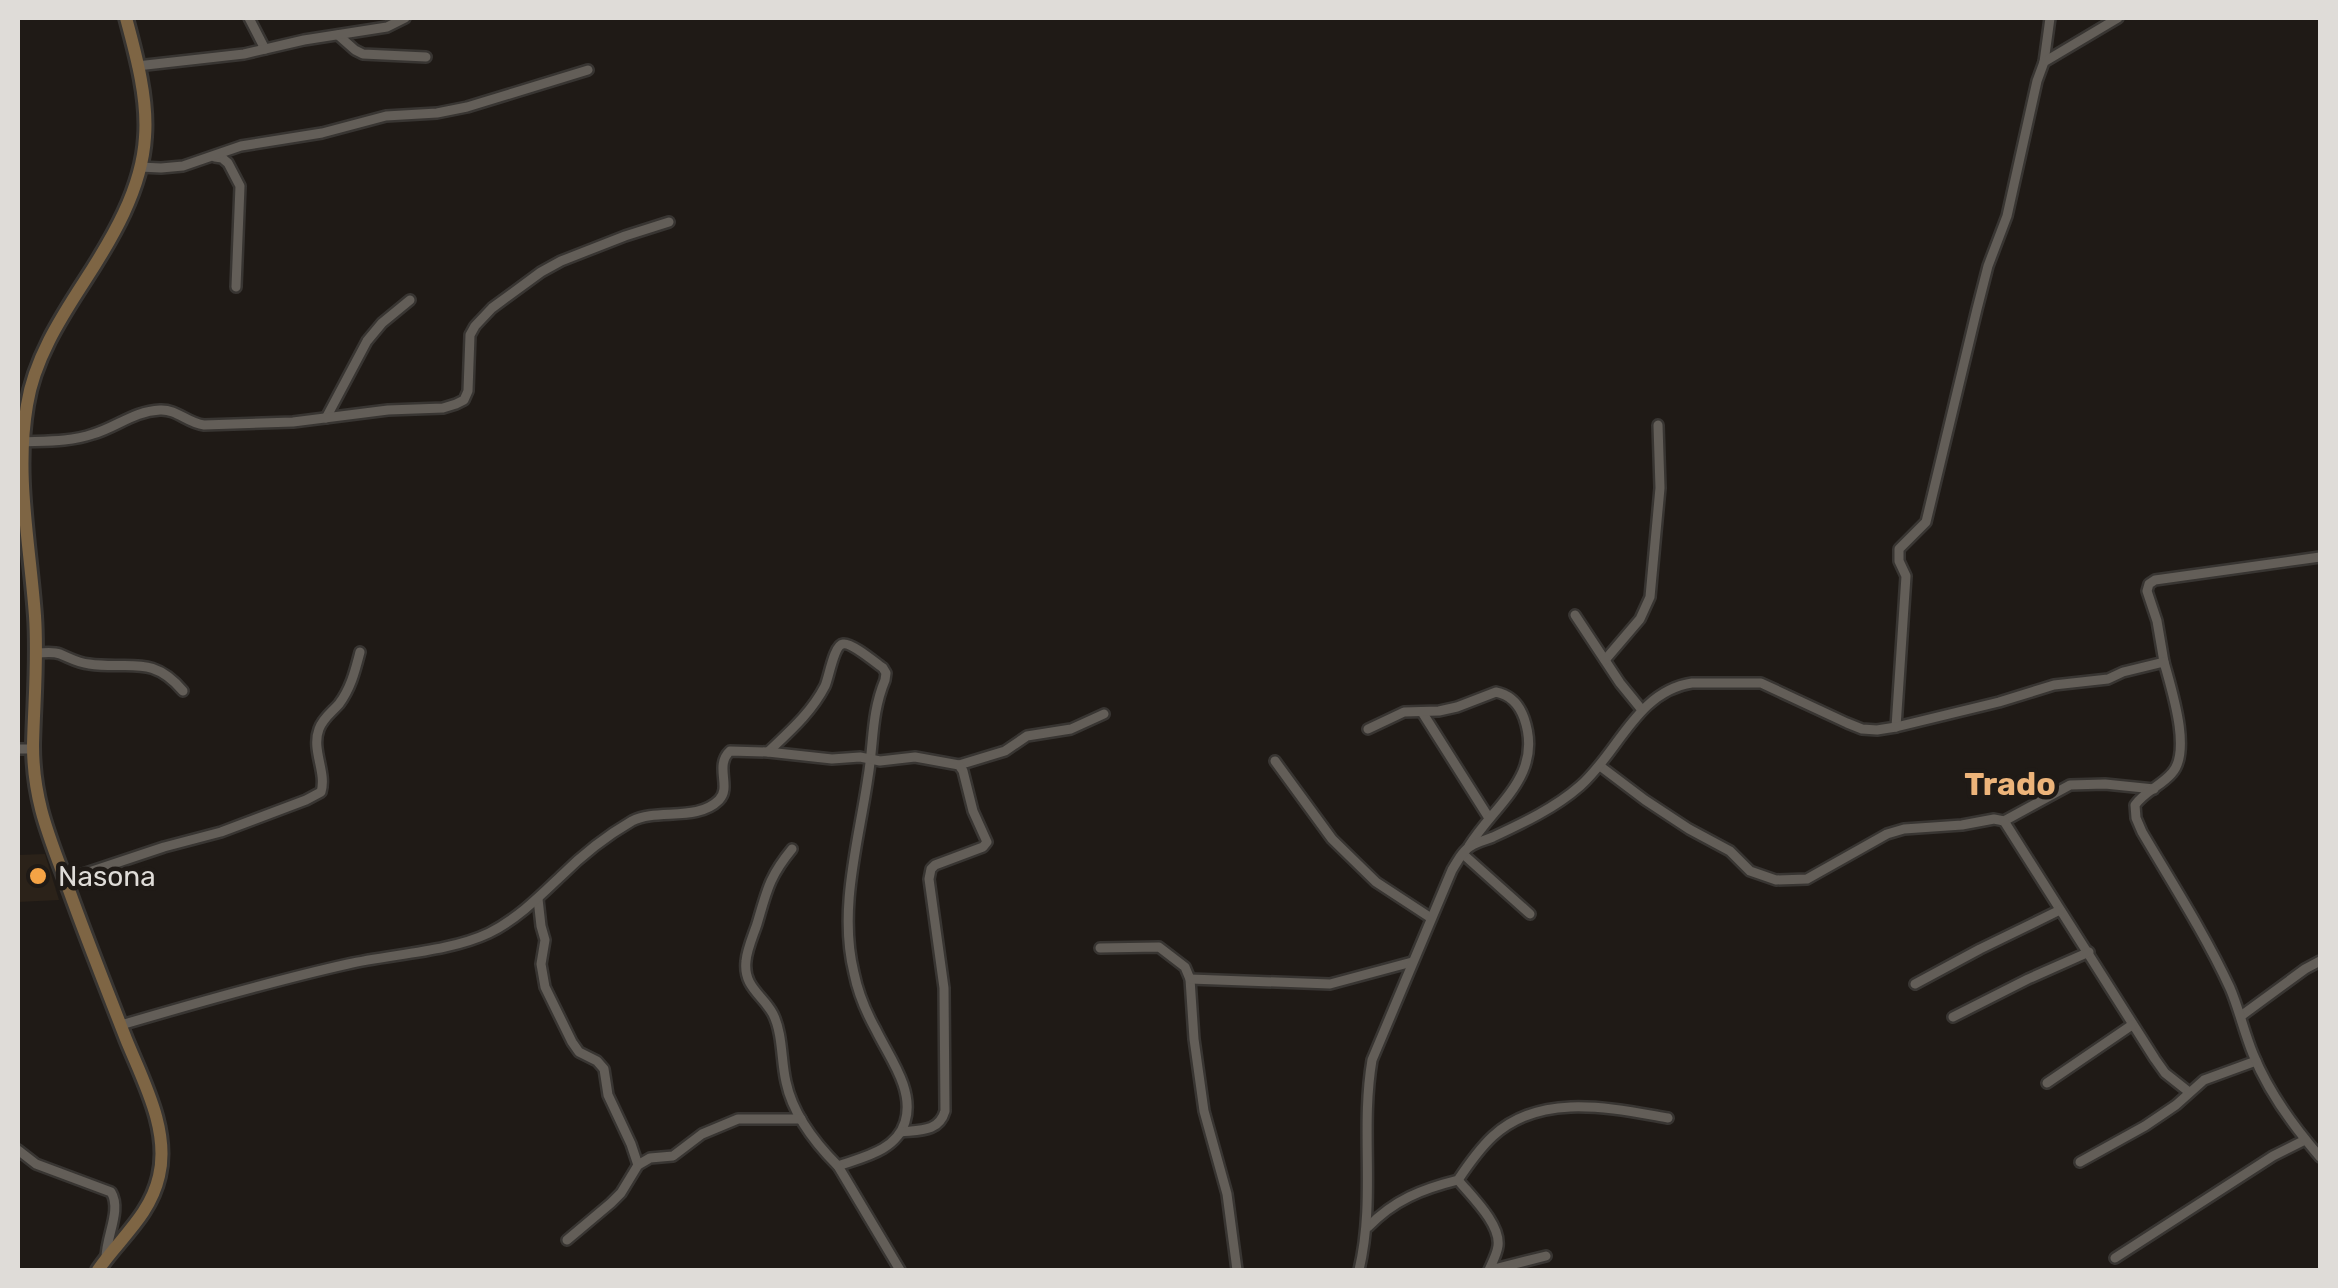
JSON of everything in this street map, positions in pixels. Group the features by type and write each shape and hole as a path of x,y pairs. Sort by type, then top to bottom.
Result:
{"main road":[{"path":"102,1264 150,1203 163,1154 155,1116 40,809 34,749 36,653 20,447 22,400 48,344 123,214 140,167 145,120 126,18"}],"street":[{"path":"249,18 265,49"},
{"path":"137,66 244,54 393,26 405,18"},
{"path":"1896,728 1906,576 1899,549 1926,522 1988,266 2008,216 2028,114 2044,62 2050,18"},
{"path":"2044,62 2118,18"},
{"path":"338,34 363,54 426,56"},
{"path":"140,167 184,166 241,146 322,133 386,116 467,107 588,70"},
{"path":"212,157 228,163 240,186 236,287"},
{"path":"20,447 97,434 137,413 164,409 204,425 292,422 388,410 442,408 464,400 468,391 470,336 492,308 561,261 669,222"},
{"path":"326,418 367,341 410,300"},
{"path":"1604,660 1640,619 1650,596 1660,488 1658,425"},
{"path":"2320,557 2154,580 2149,584 2147,590 2174,702 2180,756 2172,773 2135,805 2142,832 2217,962 2256,1061 2278,1100 2320,1158"},
{"path":"1575,615 1642,710"},
{"path":"768,752 810,710 828,680 836,649 844,644 852,647 886,673 873,719 849,938 862,1002 899,1074 908,1106 906,1121 887,1147 838,1166"},
{"path":"36,653 53,652 89,664 148,668 172,678 184,691"},
{"path":"66,880 153,850 222,832 321,792 317,735 320,725 352,684 360,652"},
{"path":"1466,850 1577,790 1642,710 1685,684 1748,681 1776,688 1818,712 1862,729 1896,728 2054,685 2094,682 2164,662"},
{"path":"1359,1270 1368,1227 1368,1086 1372,1060 1452,870 1521,779 1527,761 1528,735 1519,707 1511,698 1496,692 1457,707 1404,712 1368,729"},
{"path":"1422,712 1488,818"},
{"path":"121,1025 295,977 472,939 504,925 586,853 639,818 697,811 720,800 723,761 730,751 832,759 915,757 959,765 1005,751 1027,736 1071,729 1104,714"},
{"path":"18,749 34,749"},
{"path":"1276,761 1343,850 1376,882 1430,918"},
{"path":"900,1132 935,1128 945,1111 944,988 930,869 987,842 959,765"},
{"path":"1600,766 1645,800 1730,852 1750,871 1776,880 1807,879 1887,834 1904,829 1962,826 1994,818 2004,821 2132,1025 2166,1073 2189,1092"},
{"path":"2004,821 2070,785 2154,789"},
{"path":"792,848 767,886 746,963 750,984 773,1014 786,1082 801,1119 838,1166 900,1270"},
{"path":"1466,850 1530,914"},
{"path":"538,899 545,940 540,964 546,986 572,1042 579,1052 598,1061 604,1069 608,1095 638,1165"},
{"path":"1915,984 2060,910"},
{"path":"1100,948 1159,947 1185,966 1190,980 1204,1111 1227,1194 1237,1270"},
{"path":"1954,1016 2089,952"},
{"path":"2241,1016 2320,961"},
{"path":"1190,980 1330,984 1412,962"},
{"path":"2047,1083 2132,1025"},
{"path":"2080,1162 2176,1105 2204,1080 2256,1061"},
{"path":"1368,1227 1385,1209 1427,1188 1458,1180 1494,1134 1542,1110 1602,1106 1668,1118"},
{"path":"567,1240 621,1193 638,1165 656,1156 678,1154 702,1134 738,1119 801,1119"},
{"path":"2115,1258 2273,1156 2305,1140"},
{"path":"18,1150 36,1164 111,1192 115,1197 116,1210 102,1264"},
{"path":"1458,1180 1486,1213 1498,1235 1490,1270"},
{"path":"1490,1270 1546,1256"}],"shaded area":[{"path":"45,854 59,900 18,902 18,855"}],"place":[{"name":"Nasona","path":"38,876"}],"district":[{"name":"Trado","path":"2010,784"}]}
